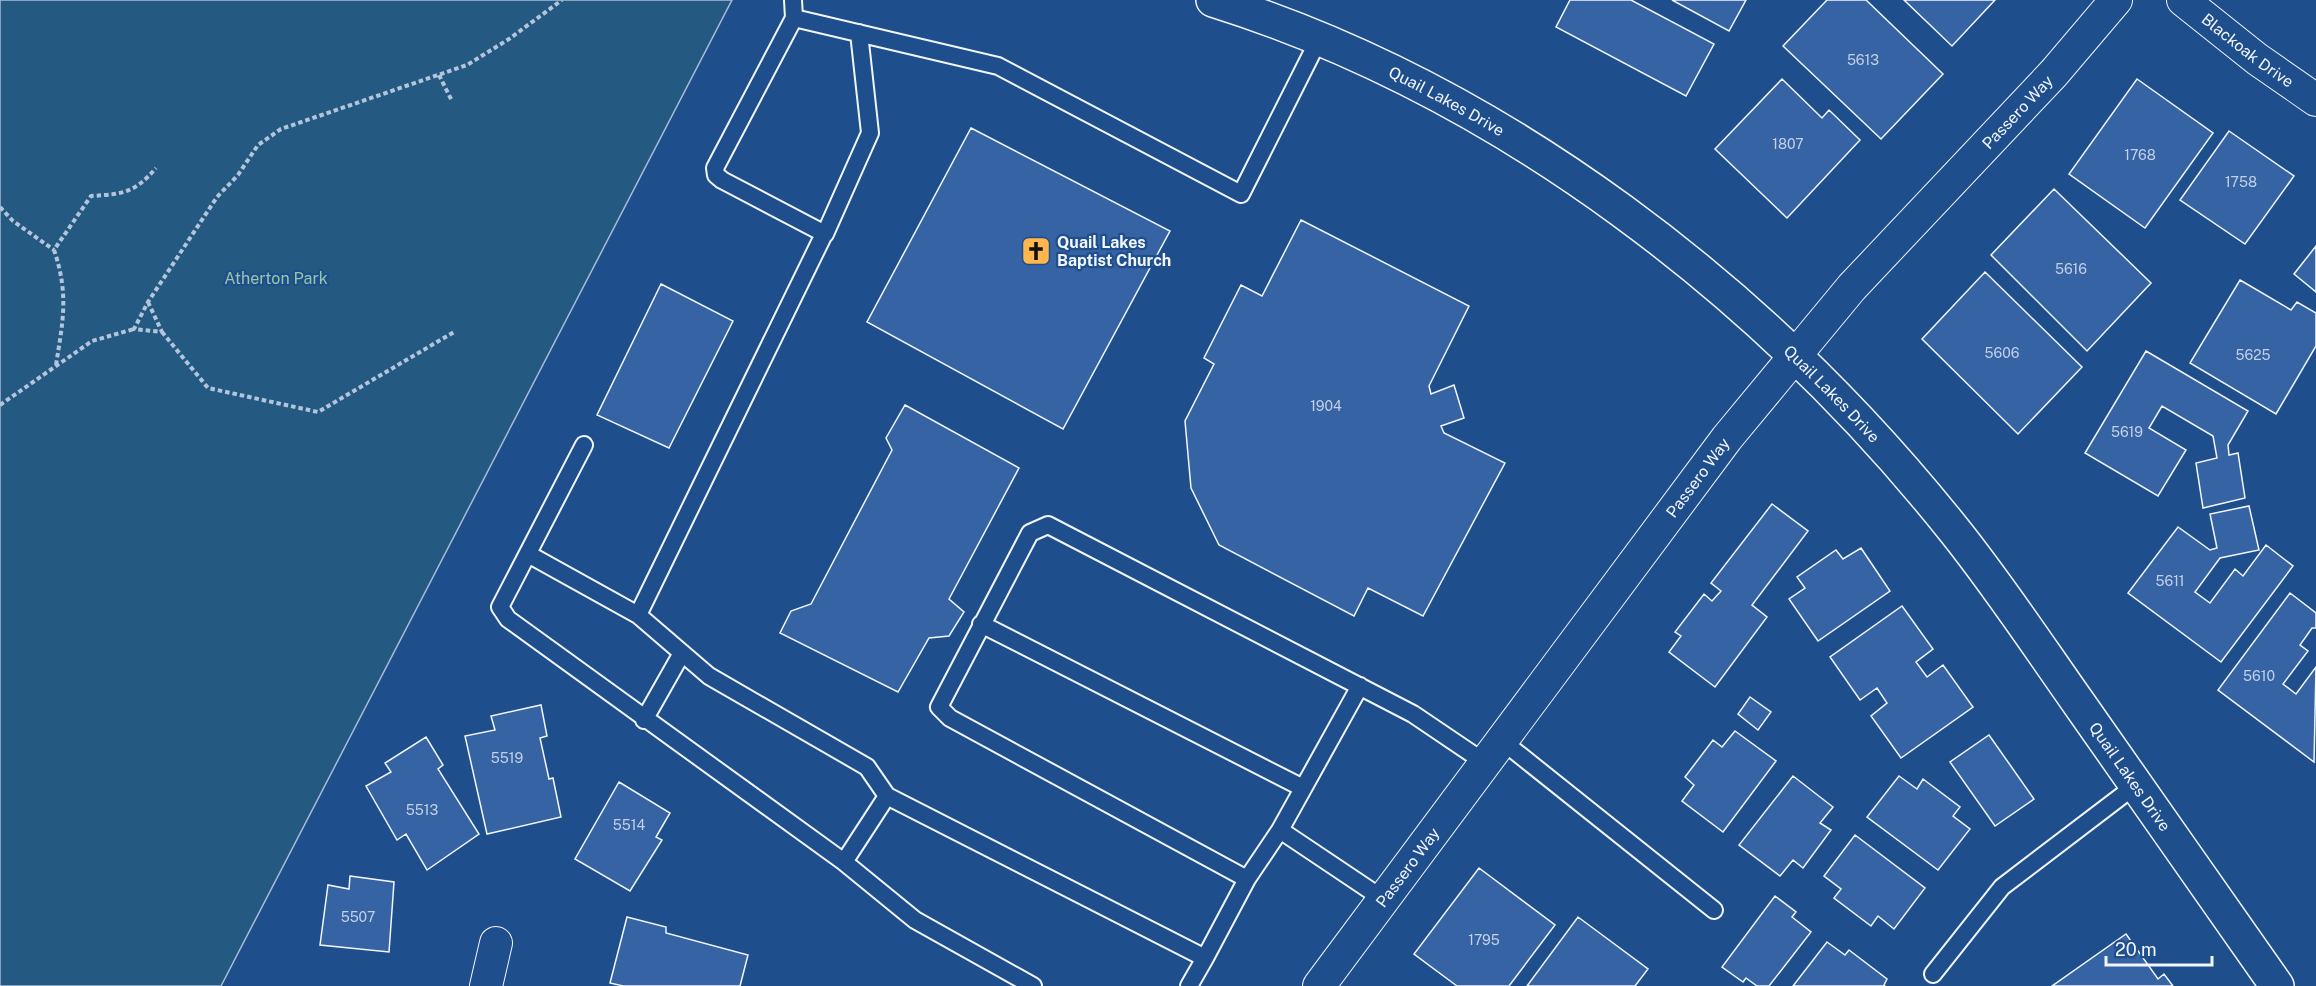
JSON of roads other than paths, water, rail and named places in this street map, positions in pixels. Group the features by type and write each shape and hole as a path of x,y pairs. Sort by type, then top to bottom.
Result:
{"main road":[{"name":"Quail Lakes Drive","path":"1213,0 1256,13 1386,69 1494,127 1597,192 1729,295 1796,357 1858,419 1953,529 2136,784 2277,986"}],"street":[{"name":"Passero Way","path":"1319,986 1727,438 1796,357 1852,286 2054,73 2116,0"},
{"name":"Blackoak Drive","path":"2183,0 2257,59 2316,100"},
{"path":"486,986 496,943"}],"lane":[{"path":"793,0 794,18 715,168 716,175 722,180 824,234"},
{"path":"794,18 998,66 1241,194 1318,40"},
{"path":"638,615 824,234 870,133 859,33"},
{"path":"584,445 500,607 507,619 844,862 915,920 1033,986"},
{"path":"1247,879 950,718 939,707 1030,533 1048,525 1413,714 1493,751 1714,910"},
{"path":"528,554 638,615 709,676 867,767 887,796 1205,958"},
{"path":"981,624 1304,788"},
{"path":"644,720 682,653"},
{"path":"1190,986 1247,879 1280,830 1360,686"},
{"path":"1933,974 2002,887 2136,784"},
{"path":"844,862 887,796"},
{"path":"1280,830 1383,899"}],"place":[{"name":"Quail Lakes Baptist Church","path":"1036,251"}],"park label":[{"name":"Atherton Park","path":"276,278"}]}
